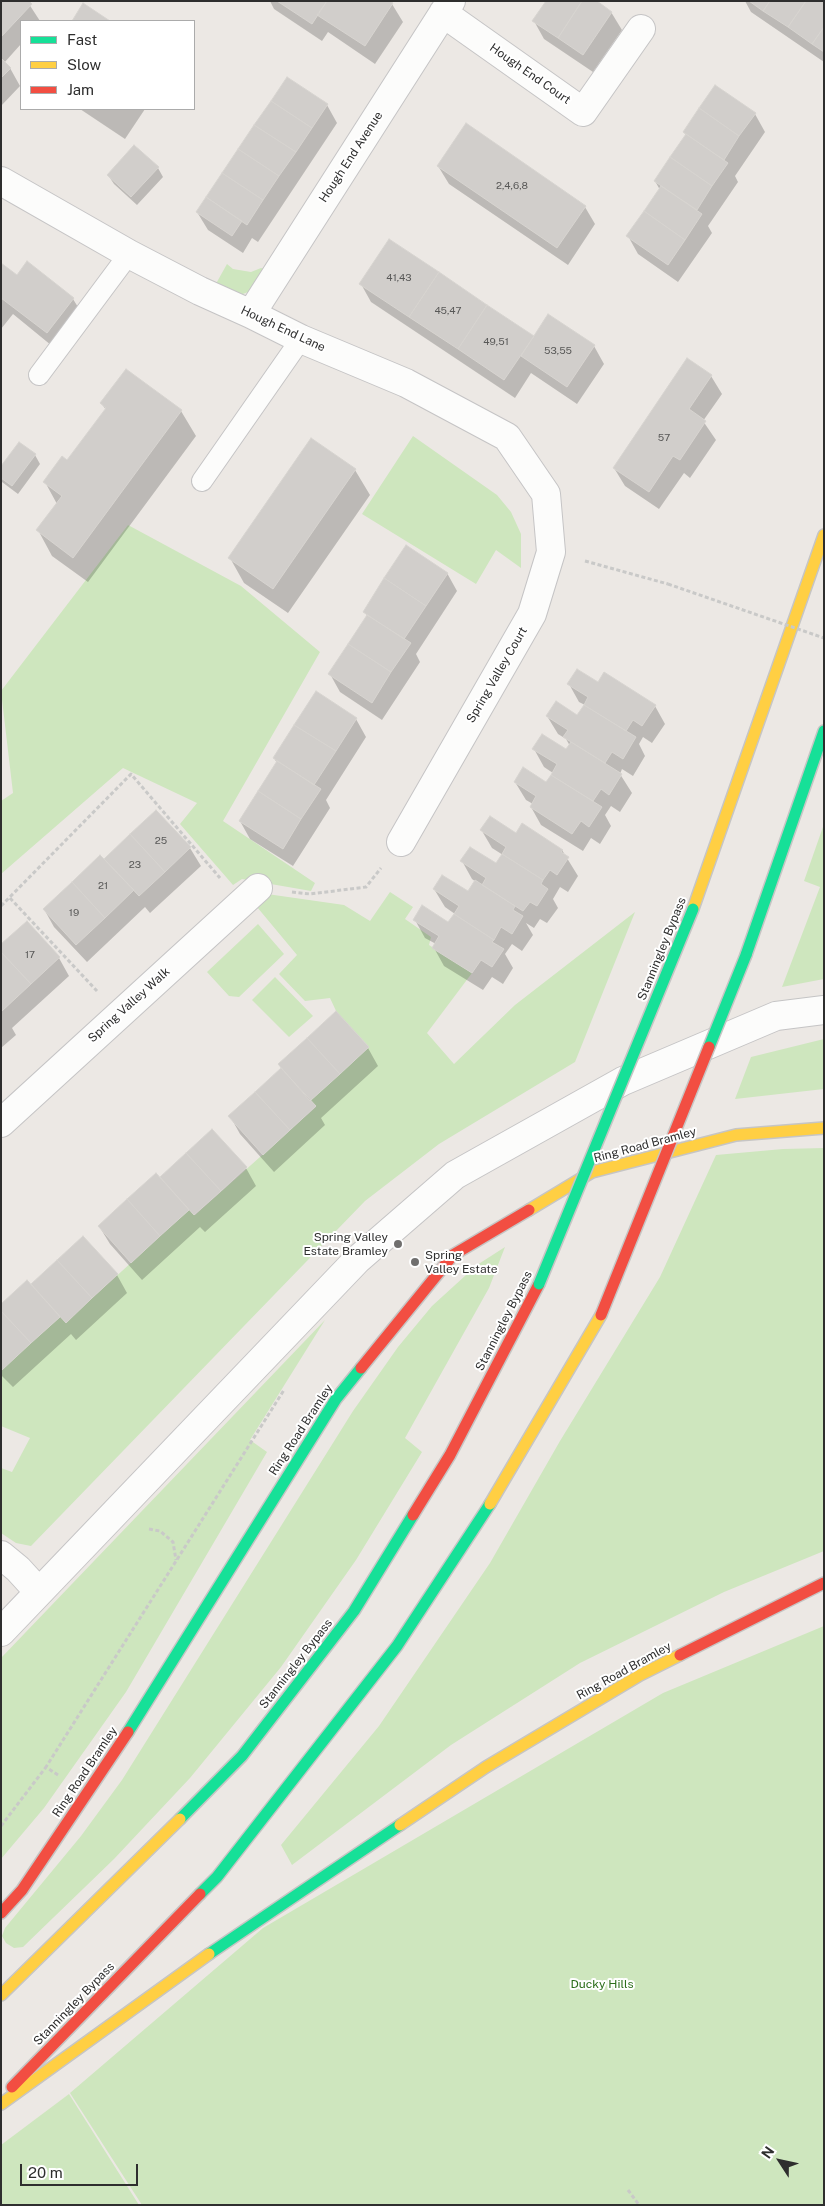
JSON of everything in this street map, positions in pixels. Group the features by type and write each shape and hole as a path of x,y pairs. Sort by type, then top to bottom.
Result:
{"main road":[{"name":"Stanningley Bypass","path":"1,1995 128,1872 242,1756 354,1611 450,1455 540,1284 693,909 824,535"},
{"name":"Stanningley Bypass","path":"1,2098 217,1877 397,1646 497,1493 601,1315 746,955 824,731"},
{"name":"Ring Road Bramley","path":"1,1913 22,1890 142,1710 336,1399 453,1255 592,1172 736,1135 824,1128"},
{"name":"Ring Road Bramley","path":"1,2104 252,1923 486,1767 640,1675 824,1583"}],"street":[{"name":"Hough End Court","path":"447,7 583,112 641,29"},
{"name":"Hough End Avenue","path":"251,314 447,7"},
{"name":"Hough End Lane","path":"1,180 129,254 200,291 251,314 301,340 406,383 507,437 546,494"},
{"name":"Spring Valley Court","path":"401,842 532,614 551,552 546,494"},
{"name":"Spring Valley Walk","path":"1,1122 258,888"},
{"path":"1,1632 357,1260 455,1175 623,1081 776,1016 824,1010"},
{"path":"1,1555 18,1569 39,1592"}],"lane":[{"path":"39,375 129,254"},
{"path":"202,480 301,340"}],"path":[{"path":"551,552 668,584 824,638"},
{"path":"1,906 131,774 226,884"},
{"path":"258,888 310,894 366,887 401,842"},
{"path":"10,898 100,994"},
{"path":"1,1826 46,1767 293,1375 269,1352"},
{"path":"46,1767 86,1795"},
{"path":"628,2190 640,2205"}],"green space":[{"path":"227,264 233,269 251,272 261,268 265,269 251,291 240,295 213,289"},
{"path":"413,436 497,495 511,512 521,534 521,568 496,550 476,584 362,514"},
{"path":"128,525 241,586 320,652 223,821 315,883 311,891 242,879 233,885 180,824 197,803 123,768 1,874 1,801 13,793 1,691"},
{"path":"824,824 824,979 782,987 820,887 804,881"},
{"path":"390,892 413,907 405,919 431,937 429,945 472,973 427,1033 454,1064 515,1005 635,912 575,1062 439,1144 365,1201 31,1546 16,1543 1,1533 1,1468 12,1472 30,1438 1,1426 1,1370 60,1317 66,1322 189,1210 195,1215 316,1107 310,1101 369,1047 337,1013 330,998 305,1001 279,974 297,955 252,901 260,893 344,905 370,921"},
{"path":"258,924 284,954 239,997 229,996 207,972"},
{"path":"275,977 313,1016 289,1037 252,1000"},
{"path":"824,1039 824,1089 735,1099 751,1057"},
{"path":"824,1148 824,1551 724,1592 580,1663 451,1745 292,1865 281,1845 379,1726 490,1563 560,1441 660,1277 716,1155 783,1149"},
{"path":"505,1247 489,1288 405,1438 422,1452 356,1560 281,1667 190,1778 114,1859 23,1947 14,1948 6,1943 2,1936 5,1928 81,1836 122,1780 353,1411 398,1347 432,1306 477,1265"},
{"path":"325,1320 250,1440 267,1452 126,1692 44,1808 1,1859 1,1658"},
{"name":"Ducky Hills","path":"824,1626 824,2205 142,2205 70,2093 263,1928 663,1693"},
{"path":"69,2094 139,2205 1,2205 1,2145"}],"building":[{"path":"1,1 29,1 32,4 1,37"},
{"path":"277,1 327,1 312,24"},
{"path":"327,1 390,1 393,3 365,46 317,15"},
{"path":"546,1 582,1 558,38 532,21"},
{"path":"582,1 597,1 612,12 583,55 558,38"},
{"path":"749,1 770,1 763,11"},
{"path":"770,1 806,1 788,27 763,11"},
{"path":"806,1 824,1 824,27 812,44 788,27"},
{"path":"83,3 108,20 73,20"},
{"path":"824,27 824,52 812,44"},
{"path":"1,58 11,68 1,78"},
{"path":"287,77 328,104 312,128 271,101"},
{"path":"715,85 756,113 739,136 699,108"},
{"path":"271,101 312,128 296,152 254,125"},
{"path":"699,108 739,136 724,160 683,132"},
{"path":"466,123 586,206 557,248 437,166"},
{"path":"254,125 296,152 279,176 238,149"},
{"path":"686,134 728,163 712,186 670,157"},
{"path":"134,145 159,167 131,197 107,175"},
{"path":"238,149 279,176 263,200 222,173"},
{"path":"670,157 712,186 697,210 654,181"},
{"path":"222,173 263,200 247,225 206,197"},
{"path":"661,186 702,214 685,240 644,211"},
{"path":"206,197 242,221 232,236 196,212"},
{"path":"644,211 685,240 668,265 626,236"},
{"path":"389,239 439,272 409,317 359,284"},
{"path":"27,261 74,298 47,333 1,298 1,263 17,275"},
{"path":"439,272 487,305 458,349 409,317"},
{"path":"487,305 534,336 504,380 458,349"},
{"path":"548,314 595,345 567,387 521,356"},
{"path":"687,358 712,375 689,409 706,421 680,460 673,456 649,492 613,468"},
{"path":"126,369 182,410 73,558 36,530 62,496 43,482 62,456 67,460 106,408 100,403"},
{"path":"311,438 356,469 273,589 228,558"},
{"path":"19,442 36,454 12,486 1,478 1,466"},
{"path":"406,545 448,573 426,606 384,578"},
{"path":"384,578 426,606 404,639 363,612"},
{"path":"367,615 411,643 391,672 348,644"},
{"path":"348,644 391,672 372,703 328,674"},
{"path":"577,669 598,682 604,672 656,705 642,726 633,720 626,731 584,705 588,697 567,684"},
{"path":"316,691 357,718 336,751 294,725"},
{"path":"556,701 577,715 584,705 636,737 623,759 612,752 605,763 563,737 568,730 546,716"},
{"path":"294,725 336,751 314,785 273,758"},
{"path":"542,734 566,749 571,742 622,774 609,795 601,789 593,801 551,775 557,764 532,749"},
{"path":"277,761 321,789 301,819 258,791"},
{"path":"523,767 546,782 551,775 602,807 589,827 581,821 572,834 530,807 536,796 514,782"},
{"path":"258,791 301,819 283,849 239,821"},
{"path":"156,810 191,847 165,872 130,834"},
{"path":"490,816 516,833 522,823 563,850 561,852 569,857 557,875 550,870 543,880 502,854 506,847 480,830"},
{"path":"130,834 165,872 139,896 104,859"},
{"path":"470,847 496,863 502,854 543,880 541,884 548,889 537,906 530,902 523,911 482,885 486,878 460,861"},
{"path":"100,855 134,890 105,918 72,882"},
{"path":"442,875 468,891 475,880 515,906 513,910 523,916 512,934 501,927 494,940 454,914 459,906 433,889"},
{"path":"72,882 105,918 76,945 43,909"},
{"path":"422,905 448,922 454,914 494,940 492,942 504,949 492,967 481,960 472,973 432,948 439,936 413,920"},
{"path":"27,921 60,957 31,984 1,952 1,944"},
{"path":"1,952 31,984 2,1011 1,1010"},
{"path":"336,1011 369,1047 340,1074 307,1038"},
{"path":"307,1038 340,1074 310,1101 278,1064"},
{"path":"281,1068 316,1106 290,1130 255,1092"},
{"path":"255,1092 290,1130 263,1155 228,1116"},
{"path":"212,1129 247,1167 221,1191 186,1153"},
{"path":"186,1153 221,1191 194,1215 160,1177"},
{"path":"156,1173 189,1210 160,1236 127,1199"},
{"path":"127,1199 160,1236 131,1263 98,1226"},
{"path":"83,1236 118,1274 92,1298 57,1260"},
{"path":"57,1260 92,1298 66,1323 31,1284"},
{"path":"27,1280 60,1317 31,1343 1,1311 1,1304"},
{"path":"1,1311 31,1343 2,1370 1,1370"}],"traffic: fast":[{"path":"746,955 824,731"},
{"path":"539,1284 693,909"},
{"path":"709,1047 746,955"},
{"path":"128,1732 336,1399 361,1368"},
{"path":"200,1894 217,1877 397,1646 490,1504"},
{"path":"180,1819 242,1756 354,1611 413,1515"},
{"path":"209,1954 400,1825"}],"traffic: slow":[{"path":"693,909 824,535"},
{"path":"529,1210 592,1172 736,1135 824,1128"},
{"path":"490,1504 601,1315"},
{"path":"400,1825 486,1767 640,1675 680,1655"},
{"path":"1,1995 180,1819"},
{"path":"1,2104 209,1954"}],"traffic: jam":[{"path":"601,1315 709,1047"},
{"path":"361,1368 453,1255 529,1210"},
{"path":"413,1515 450,1455 539,1284"},
{"path":"680,1655 824,1583"},
{"path":"1,1913 22,1890 128,1732"},
{"path":"12,2087 200,1894"}],"place":[{"name":"Spring Valley Estate Bramley","path":"398,1244"},
{"name":"Spring Valley Estate","path":"415,1262"}]}
